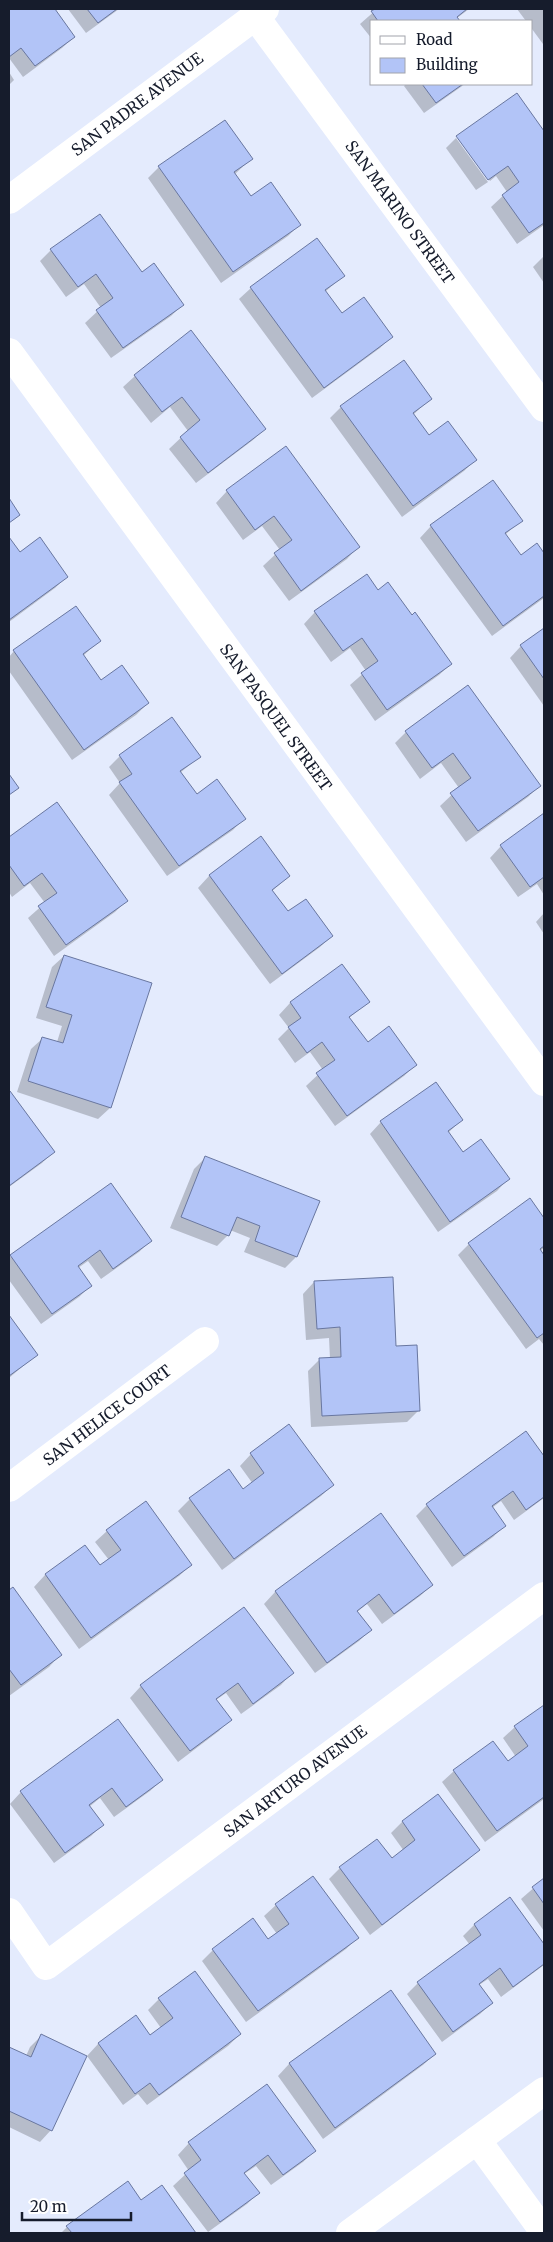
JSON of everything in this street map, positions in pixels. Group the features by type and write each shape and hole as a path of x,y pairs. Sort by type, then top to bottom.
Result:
{"street":[{"name":"SAN PADRE AVENUE","path":"9,200 260,12"},
{"name":"SAN MARINO STREET","path":"260,12 544,408"},
{"name":"SAN PASQUEL STREET","path":"9,352 544,1082"},
{"name":"SAN HELICE COURT","path":"9,1488 205,1342"},
{"name":"SAN ARTURO AVENUE","path":"9,1912 46,1966 544,1596"},
{"path":"350,2233 544,2090"},
{"path":"476,2140 544,2232"}],"building":[{"path":"9,9 55,9 75,37 35,66 21,48 9,57"},
{"path":"87,9 117,9 98,23"},
{"path":"375,9 467,9 457,17 459,20 377,20 371,11"},
{"path":"423,85 462,85 436,103"},
{"path":"517,93 544,131 544,223 529,233 502,195 519,182 508,166 488,180 456,136"},
{"path":"225,120 253,159 234,172 251,196 271,182 301,225 233,272 158,166"},
{"path":"100,214 142,272 154,263 184,305 123,348 96,310 113,298 96,274 78,287 50,249"},
{"path":"317,238 345,276 325,290 342,313 364,297 393,337 324,388 250,287"},
{"path":"191,330 266,429 208,473 180,437 200,420 182,397 162,412 134,375"},
{"path":"404,360 432,399 413,413 429,435 448,421 477,460 413,506 340,406"},
{"path":"286,446 360,547 301,591 274,553 292,540 274,516 255,530 226,490"},
{"path":"493,480 523,521 505,533 521,555 537,543 544,553 544,596 503,626 430,525"},
{"path":"9,498 20,515 9,523"},
{"path":"9,537 20,552 40,537 68,577 9,620"},
{"path":"367,574 378,590 388,582 412,615 415,612 452,664 387,710 361,673 378,661 362,638 343,651 314,611"},
{"path":"76,606 101,641 83,654 101,680 122,665 149,703 84,750 13,650"},
{"path":"544,628 544,679 520,645"},
{"path":"468,685 541,786 478,831 450,793 471,778 453,753 432,768 405,731"},
{"path":"172,717 201,757 180,771 197,794 217,779 246,819 179,866 119,782 132,774 119,755"},
{"path":"9,774 19,788 9,795"},
{"path":"57,802 128,901 66,945 38,906 57,893 42,873 24,886 9,865 9,837"},
{"path":"544,813 544,877 530,887 500,845"},
{"path":"261,836 290,876 272,890 288,911 306,899 333,936 282,974 209,875"},
{"path":"64,955 152,983 111,1108 28,1081 42,1037 63,1043 72,1015 46,1007"},
{"path":"342,964 370,1002 349,1017 368,1042 389,1026 417,1065 347,1116 316,1073 335,1060 322,1042 307,1053 288,1027 301,1018 290,1002"},
{"path":"436,1082 463,1120 448,1131 463,1152 481,1139 510,1179 450,1222 380,1121"},
{"path":"9,1092 55,1152 9,1186"},
{"path":"205,1156 320,1201 297,1257 255,1241 260,1226 237,1217 229,1236 181,1217"},
{"path":"111,1183 152,1241 113,1269 100,1250 78,1266 92,1286 52,1314 10,1255"},
{"path":"530,1198 544,1218 544,1246 540,1249 544,1255 544,1333 537,1338 468,1243"},
{"path":"393,1277 396,1346 417,1345 420,1411 322,1416 319,1358 341,1357 340,1327 317,1329 314,1281"},
{"path":"9,1315 38,1355 9,1376"},
{"path":"289,1424 334,1485 234,1559 189,1498 229,1469 243,1489 264,1473 250,1453"},
{"path":"526,1431 544,1456 544,1497 526,1510 513,1491 492,1506 506,1526 464,1556 426,1504"},
{"path":"146,1501 192,1565 91,1638 45,1574 85,1545 100,1565 121,1550 106,1530"},
{"path":"381,1513 433,1585 394,1614 379,1594 357,1611 372,1630 327,1663 275,1591"},
{"path":"13,1587 62,1655 21,1685 9,1669 9,1590"},
{"path":"244,1607 294,1673 253,1704 238,1683 216,1699 232,1720 190,1751 140,1685"},
{"path":"544,1705 544,1797 497,1831 453,1770 493,1741 508,1761 528,1746 514,1726"},
{"path":"118,1719 163,1780 126,1807 112,1788 89,1805 104,1825 65,1853 20,1791"},
{"path":"438,1794 480,1850 382,1925 339,1867 377,1839 392,1858 415,1840 402,1821"},
{"path":"313,1876 359,1938 258,2011 212,1949 253,1918 268,1939 289,1924 275,1904"},
{"path":"544,1878 544,1904 532,1887"},
{"path":"510,1897 544,1944 544,1964 513,1987 500,1968 479,1984 493,2003 453,2032 417,1982 481,1935 474,1924"},
{"path":"195,1971 241,2034 159,2095 150,2083 135,2094 98,2043 136,2015 150,2035 173,2018 158,1998"},
{"path":"391,1990 436,2054 335,2128 289,2063"},
{"path":"41,2034 87,2056 52,2131 9,2111 9,2047 31,2057"},
{"path":"267,2084 316,2151 283,2175 268,2155 244,2173 260,2193 220,2222 184,2173 201,2160 188,2142"},
{"path":"128,2181 141,2200 162,2185 196,2233 72,2233 66,2226"}]}
